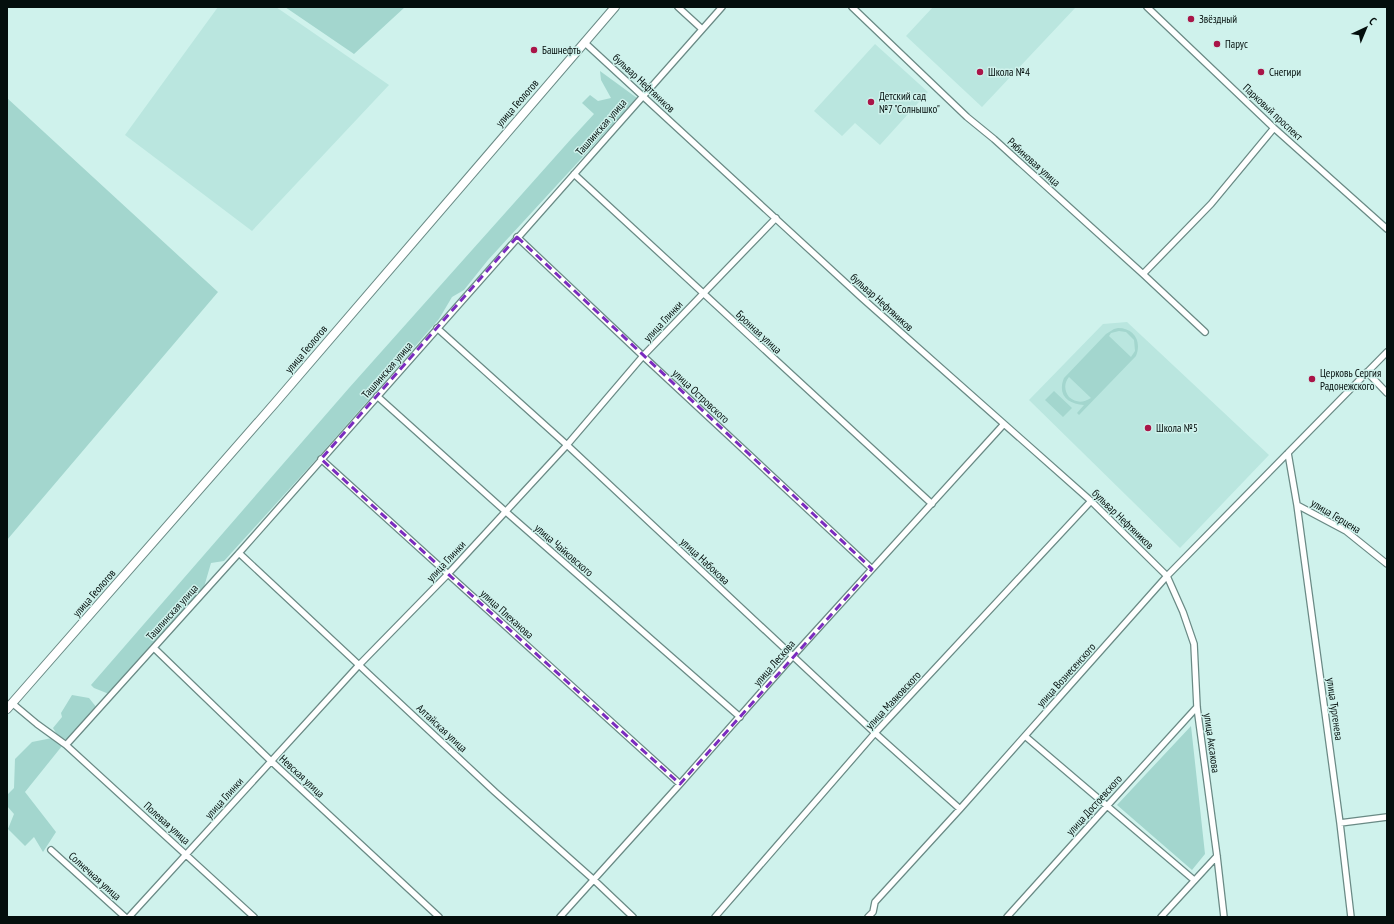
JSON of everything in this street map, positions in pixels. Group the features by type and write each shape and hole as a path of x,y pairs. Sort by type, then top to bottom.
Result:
{"main road":[{"name":"улица Геологов","path":"10,706 275,403 615,7"}],"street":[{"path":"678,7 702,29"},
{"name":"Ташлинская улица","path":"66,745 322,459 722,7"},
{"name":"Рябиновая улица","path":"852,7 967,117 994,139 1205,332"},
{"name":"Парковый проспект","path":"1147,7 1274,128 1387,229"},
{"name":"бульвар Нефтяников","path":"584,42 862,298 1091,501 1167,576"},
{"path":"1143,274 1210,204 1274,128"},
{"name":"Бронная улица","path":"574,174 932,504"},
{"name":"улица Глинки","path":"128,917 359,665 448,574 566,445 644,356 776,218"},
{"name":"улица Островского","path":"517,237 872,569"},
{"name":"улица Набокова","path":"437,328 566,445 875,734 960,809"},
{"name":"улица Вознесенского","path":"868,917 874,915 875,902 960,809 1167,576 1387,352"},
{"path":"1367,372 1387,393"},
{"name":"улица Чайковского","path":"377,396 505,511 740,717"},
{"name":"улица Лескова","path":"560,917 793,656 1004,424"},
{"name":"улица Герцена","path":"1288,452 1297,504 1346,531 1387,564"},
{"name":"улица Плеханова","path":"322,459 680,784"},
{"name":"улица Маяковского","path":"715,917 875,734 1091,501"},
{"name":"улица Тургенева","path":"1297,504 1340,823 1351,917"},
{"name":"Алтайская улица","path":"238,553 495,792 594,880 633,917"},
{"name":"улица Аксакова","path":"1167,576 1183,612 1194,644 1197,707 1224,917"},
{"name":"Невская улица","path":"154,648 271,761 439,917"},
{"name":"Полевая улица","path":"10,706 66,745 187,854 254,917"},
{"name":"улица Достоевского","path":"1007,917 1197,707"},
{"path":"1025,736 1194,880"},
{"path":"1340,823 1387,818"},
{"name":"Солнечная улица","path":"51,850 125,917"},
{"path":"1161,917 1217,856"}],"highlighted area":[{"path":"517,237 872,569 680,784 321,459"}],"shaded area":[{"path":"218,7 276,7 389,85 252,231 125,135"},
{"path":"285,7 405,7 354,54"},
{"name":"Школа №4","path":"933,7 1076,7 982,107 906,36"},
{"name":"Детский сад №7 \"Солнышко\"","path":"875,44 928,92 880,145 855,123 842,136 814,111"},
{"path":"600,71 637,98 488,260 464,290 452,297 439,319 321,454 224,561 211,563 204,587 109,694 94,688 91,685 349,388 594,114 582,103 590,95 598,101 611,98 601,80"},
{"path":"7,98 218,292 7,540"},
{"name":"Школа №5","path":"1127,322 1269,455 1180,548 1029,400 1103,324"},
{"path":"1118,328 1128,330 1135,336 1138,345 1136,356 1079,415 1077,413 1084,405 1073,403 1065,398 1062,389 1064,378 1106,334","holes":["1119,331 1126,332 1134,340 1135,351 1131,357 1109,336 1111,333","1069,377 1091,398 1080,402 1069,397 1065,387"]},
{"path":"1054,391 1072,408 1063,417 1045,400"},
{"path":"72,695 89,698 97,708 67,740 58,736 53,728 62,717 61,713"},
{"path":"1191,726 1205,854 1192,870 1117,805"},
{"path":"52,738 62,746 25,792 56,832 43,852 34,837 25,846 8,829 14,814 7,806 7,795 14,788 15,759 32,742"}],"place":[{"name":"Звёздный","path":"1191,19"},
{"name":"Парус","path":"1217,44"},
{"name":"Башнефть","path":"534,50"},
{"name":"Школа №4","path":"980,72"},
{"name":"Снегири","path":"1261,72"},
{"name":"Детский сад №7 \"Солнышко\"","path":"871,102"},
{"name":"Церковь Сергия Радонежского","path":"1312,379"},
{"name":"Школа №5","path":"1148,428"}]}
